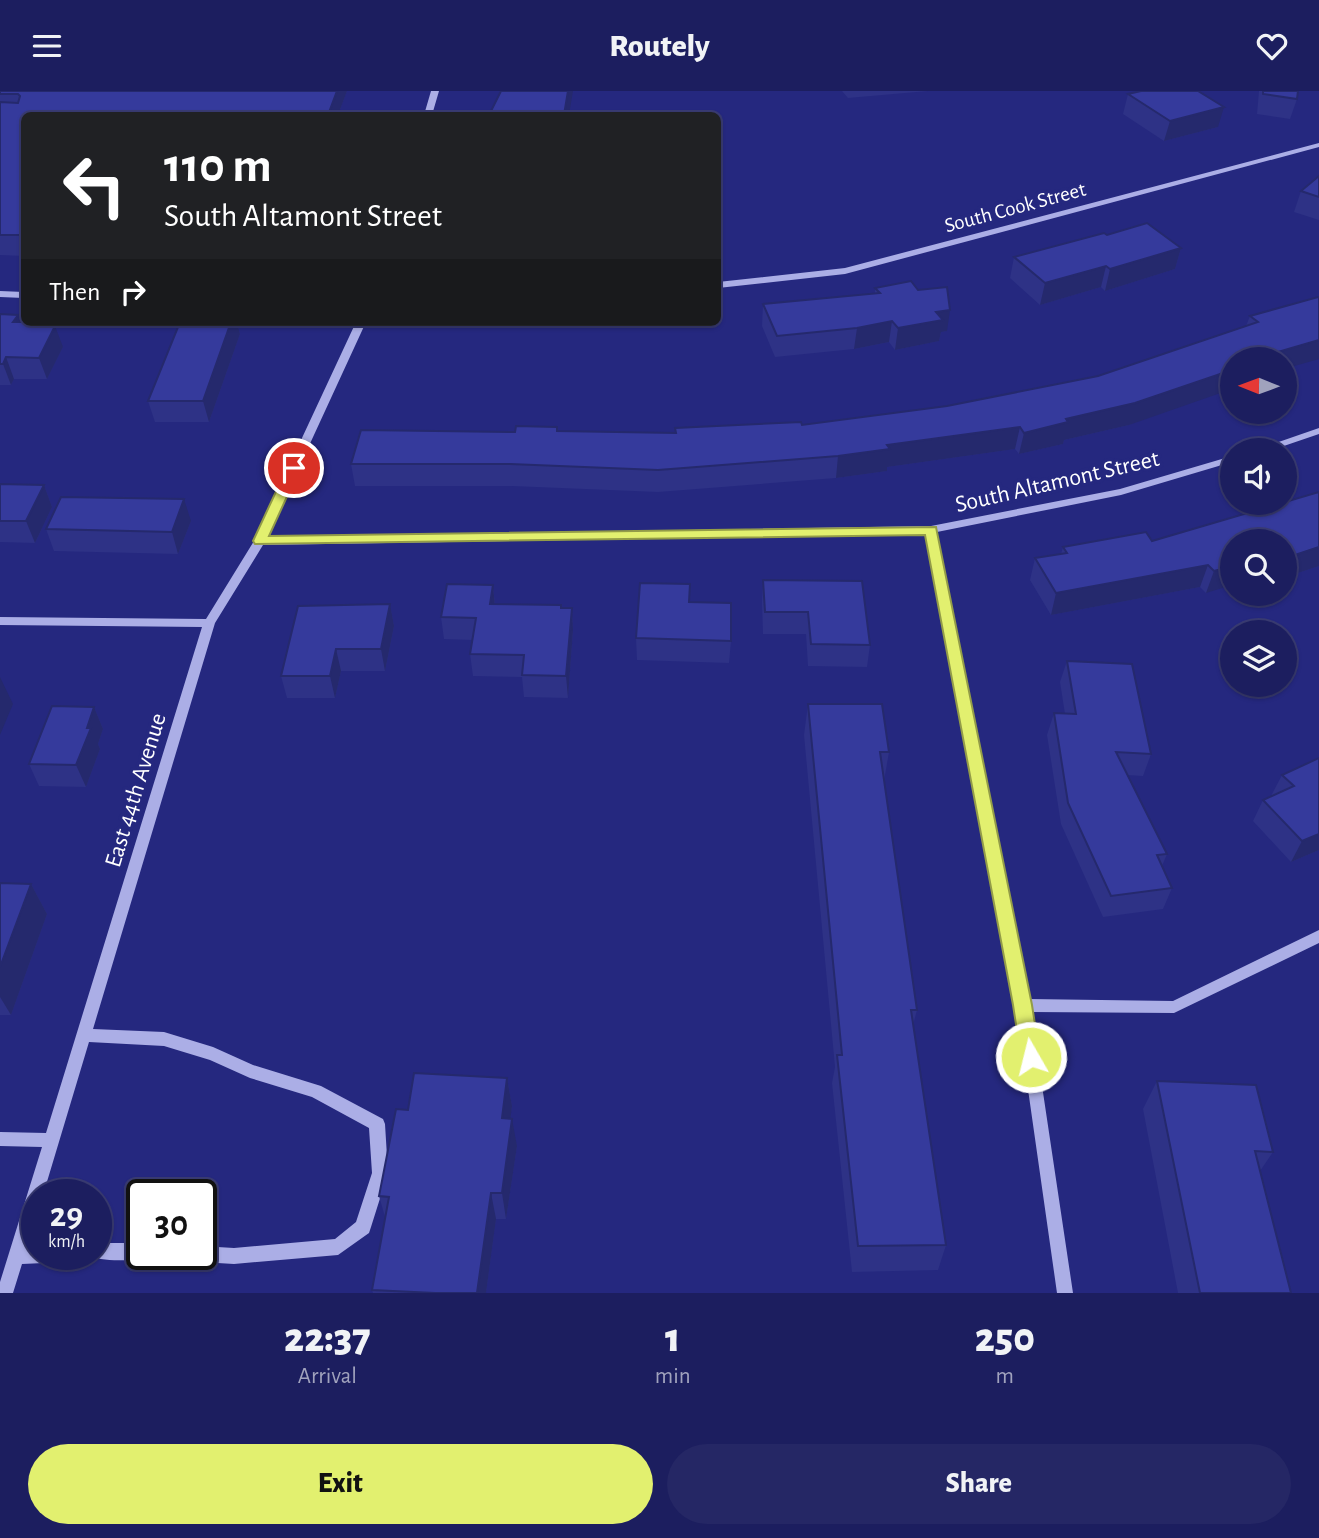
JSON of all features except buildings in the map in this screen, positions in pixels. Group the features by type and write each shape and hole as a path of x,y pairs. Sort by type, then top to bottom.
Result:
{"street":[{"path":"429,112 435,91"},
{"name":"South Cook Street","path":"721,285 845,271 1319,145"},
{"path":"0,294 21,295"},
{"name":"East 44th Avenue","path":"5,1293 209,623 260,541 359,326"},
{"path":"1297,438 1319,431"},
{"name":"South Altamont Street","path":"260,541 931,530 1121,492 1220,463"},
{"path":"931,530 1023,1005 1065,1293"},
{"path":"0,621 209,623"},
{"path":"1023,1005 1174,1007 1319,936"},
{"path":"84,1035 176,1042 213,1054 250,1071 317,1091 377,1124 380,1173 363,1227 338,1247 234,1256 217,1255"},
{"path":"0,1139 53,1140"},
{"path":"17,1257 21,1257"}],"route":[{"path":"294,468 260,541 931,530 1031,1057"}]}
